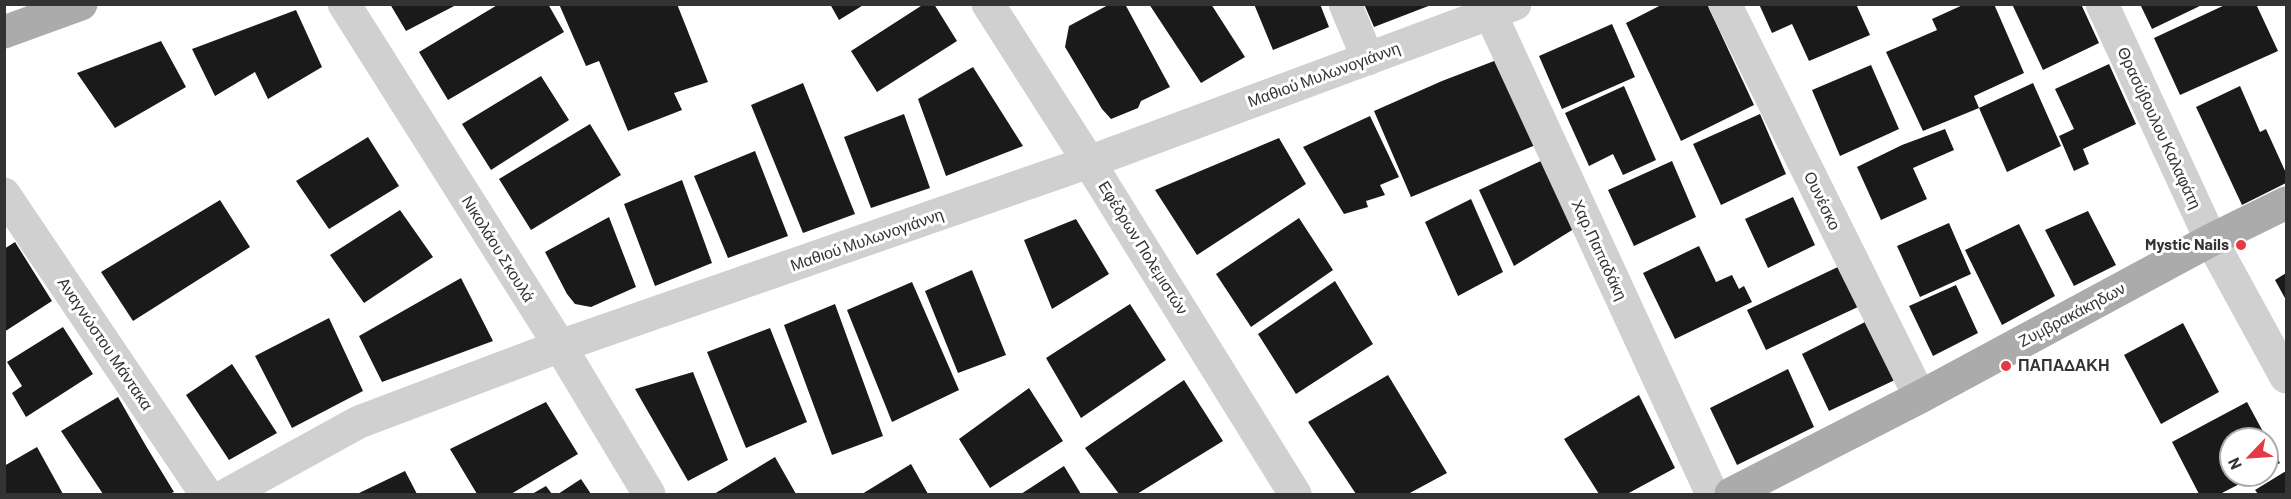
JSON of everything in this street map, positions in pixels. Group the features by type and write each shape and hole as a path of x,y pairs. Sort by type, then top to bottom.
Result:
{"main road":[{"path":"4,32 81,4"},
{"name":"Ζυμβρακάκηδων","path":"1731,495 1920,397 2211,240 2286,203"}],"street":[{"name":"Νικολάου Σκουλά","path":"344,4 560,346 649,495"},
{"name":"Εφέδρων Πολεμιστών","path":"988,4 1089,162 1295,495"},
{"path":"1345,4 1368,59"},
{"name":"Ουνέσκο","path":"1725,4 1920,397"},
{"name":"Θρασύβουλου Καλαφάτη","path":"2102,4 2211,240 2286,377"},
{"name":"Μαθιού Μυλωνογιάννη","path":"228,495 359,422 560,346 1089,162 1368,59 1497,7"},
{"name":"Χαρ.Παπαδάκη","path":"1497,7 1712,495"},
{"name":"Αναγνώστου Μάντακα","path":"4,194 206,495"}],"building":[{"path":"390,4 458,4 406,31"},
{"path":"499,4 548,4 564,32 448,100 419,52"},
{"path":"559,4 677,4 708,82 674,93 682,110 628,131 599,61 586,66"},
{"path":"830,4 865,4 839,20"},
{"path":"924,4 934,4 957,41 877,92 851,51"},
{"path":"1110,4 1125,4 1170,87 1141,101 1138,108 1111,119 1102,109 1065,47 1069,26"},
{"path":"1149,4 1211,4 1245,57 1201,83"},
{"path":"1254,4 1320,4 1329,27 1273,50"},
{"path":"1364,4 1430,4 1431,5 1374,27"},
{"path":"1663,4 1707,4 1754,105 1681,141 1626,23"},
{"path":"1759,4 1856,4 1870,35 1809,61 1792,24 1772,33"},
{"path":"1965,4 1994,4 2024,73 1974,96 1979,108 1923,131 1886,52 1937,30 1932,19"},
{"path":"2012,4 2081,4 2099,43 2043,70"},
{"path":"2140,4 2204,4 2152,29"},
{"path":"2227,4 2256,4 2278,51 2180,95 2154,38"},
{"path":"296,10 322,67 268,99 255,72 215,96 192,49"},
{"path":"1612,24 1635,77 1562,109 1539,56"},
{"path":"161,41 186,87 115,128 77,73"},
{"path":"1502,58 1538,144 1411,197 1374,111"},
{"path":"2109,64 2136,124 2083,149 2089,164 2074,171 2059,136 2074,129 2055,89"},
{"path":"1871,65 1899,129 1840,156 1812,90"},
{"path":"973,67 1023,146 946,176 918,99"},
{"path":"541,76 569,120 491,170 462,124"},
{"path":"803,83 855,214 803,233 751,105"},
{"path":"2033,83 2061,146 2007,172 1979,108"},
{"path":"1624,86 1656,160 1623,175 1613,154 1589,166 1565,113"},
{"path":"2240,86 2260,132 2266,129 2286,173 2286,183 2242,205 2196,107"},
{"path":"904,114 930,188 871,208 844,137"},
{"path":"1760,114 1786,174 1721,205 1693,144"},
{"path":"1370,116 1399,177 1380,185 1385,195 1366,201 1368,207 1344,214 1303,147"},
{"path":"590,124 621,175 531,230 499,179"},
{"path":"1945,129 1954,150 1913,168 1927,199 1881,220 1857,167 1902,145"},
{"path":"368,137 399,186 329,229 296,181"},
{"path":"1279,138 1306,184 1197,255 1155,190"},
{"path":"755,151 788,236 728,258 694,176"},
{"path":"1543,160 1577,227 1514,266 1479,190"},
{"path":"1672,161 1696,217 1634,246 1608,190"},
{"path":"682,180 712,263 655,286 624,204"},
{"path":"1793,197 1815,245 1768,268 1745,219"},
{"path":"1471,199 1503,272 1458,296 1425,222"},
{"path":"220,200 250,247 133,321 101,272"},
{"path":"400,210 433,257 364,303 330,255"},
{"path":"2088,211 2116,265 2074,286 2045,230"},
{"path":"609,217 636,287 591,307 575,304 567,294 545,252"},
{"path":"1299,218 1333,270 1251,327 1216,274"},
{"path":"1076,219 1109,274 1052,309 1024,240"},
{"path":"1949,223 1971,274 1920,297 1897,246"},
{"path":"2019,224 2055,296 2002,325 1965,250"},
{"path":"15,242 52,301 4,332 4,249"},
{"path":"1699,246 1716,282 1732,275 1739,289 1744,286 1752,302 1675,339 1643,273"},
{"path":"1840,266 1860,306 1766,350 1747,310"},
{"path":"972,270 1006,355 958,373 925,291"},
{"path":"2286,273 2286,300 2275,280"},
{"path":"461,278 493,341 382,382 359,336"},
{"path":"1335,281 1373,344 1296,394 1258,334"},
{"path":"912,282 959,390 892,422 847,310"},
{"path":"1956,285 1978,333 1933,356 1909,306"},
{"path":"835,304 883,436 832,455 784,325"},
{"path":"1130,304 1166,360 1081,418 1046,358"},
{"path":"329,318 363,391 292,428 255,356"},
{"path":"1869,320 1897,379 1829,411 1802,354"},
{"path":"2183,323 2219,392 2161,424 2124,355"},
{"path":"63,327 93,374 26,417 12,393 22,386 7,362"},
{"path":"770,328 807,422 746,448 707,352"},
{"path":"232,364 277,433 229,460 186,395"},
{"path":"1788,369 1814,427 1737,465 1710,408"},
{"path":"693,372 728,460 688,481 635,389"},
{"path":"1388,375 1447,473 1408,494 1356,494 1308,422"},
{"path":"1184,380 1223,441 1137,494 1119,494 1085,448"},
{"path":"1029,388 1063,441 990,488 959,439"},
{"path":"1639,395 1675,468 1627,494 1599,494 1564,439"},
{"path":"118,397 174,492 169,494 103,494 61,431"},
{"path":"546,402 578,454 511,494 477,494 450,449"},
{"path":"2247,402 2261,427 2219,427 2219,487 2234,487 2220,494 2199,494 2172,442"},
{"path":"37,447 63,494 4,494 4,466"},
{"path":"775,457 796,494 714,494"},
{"path":"911,464 928,494 862,494"},
{"path":"1064,466 1081,494 1021,494"},
{"path":"405,471 417,494 357,494"},
{"path":"2286,471 2286,494 2258,494 2255,490 2260,487 2279,487 2279,475"},
{"path":"581,479 591,494 558,494"},
{"path":"546,486 552,494 532,494"}],"place":[{"name":"Mystic Nails","path":"2241,245"},
{"name":"ΠΑΠΑΔΑΚΗ","path":"2006,366"}]}
